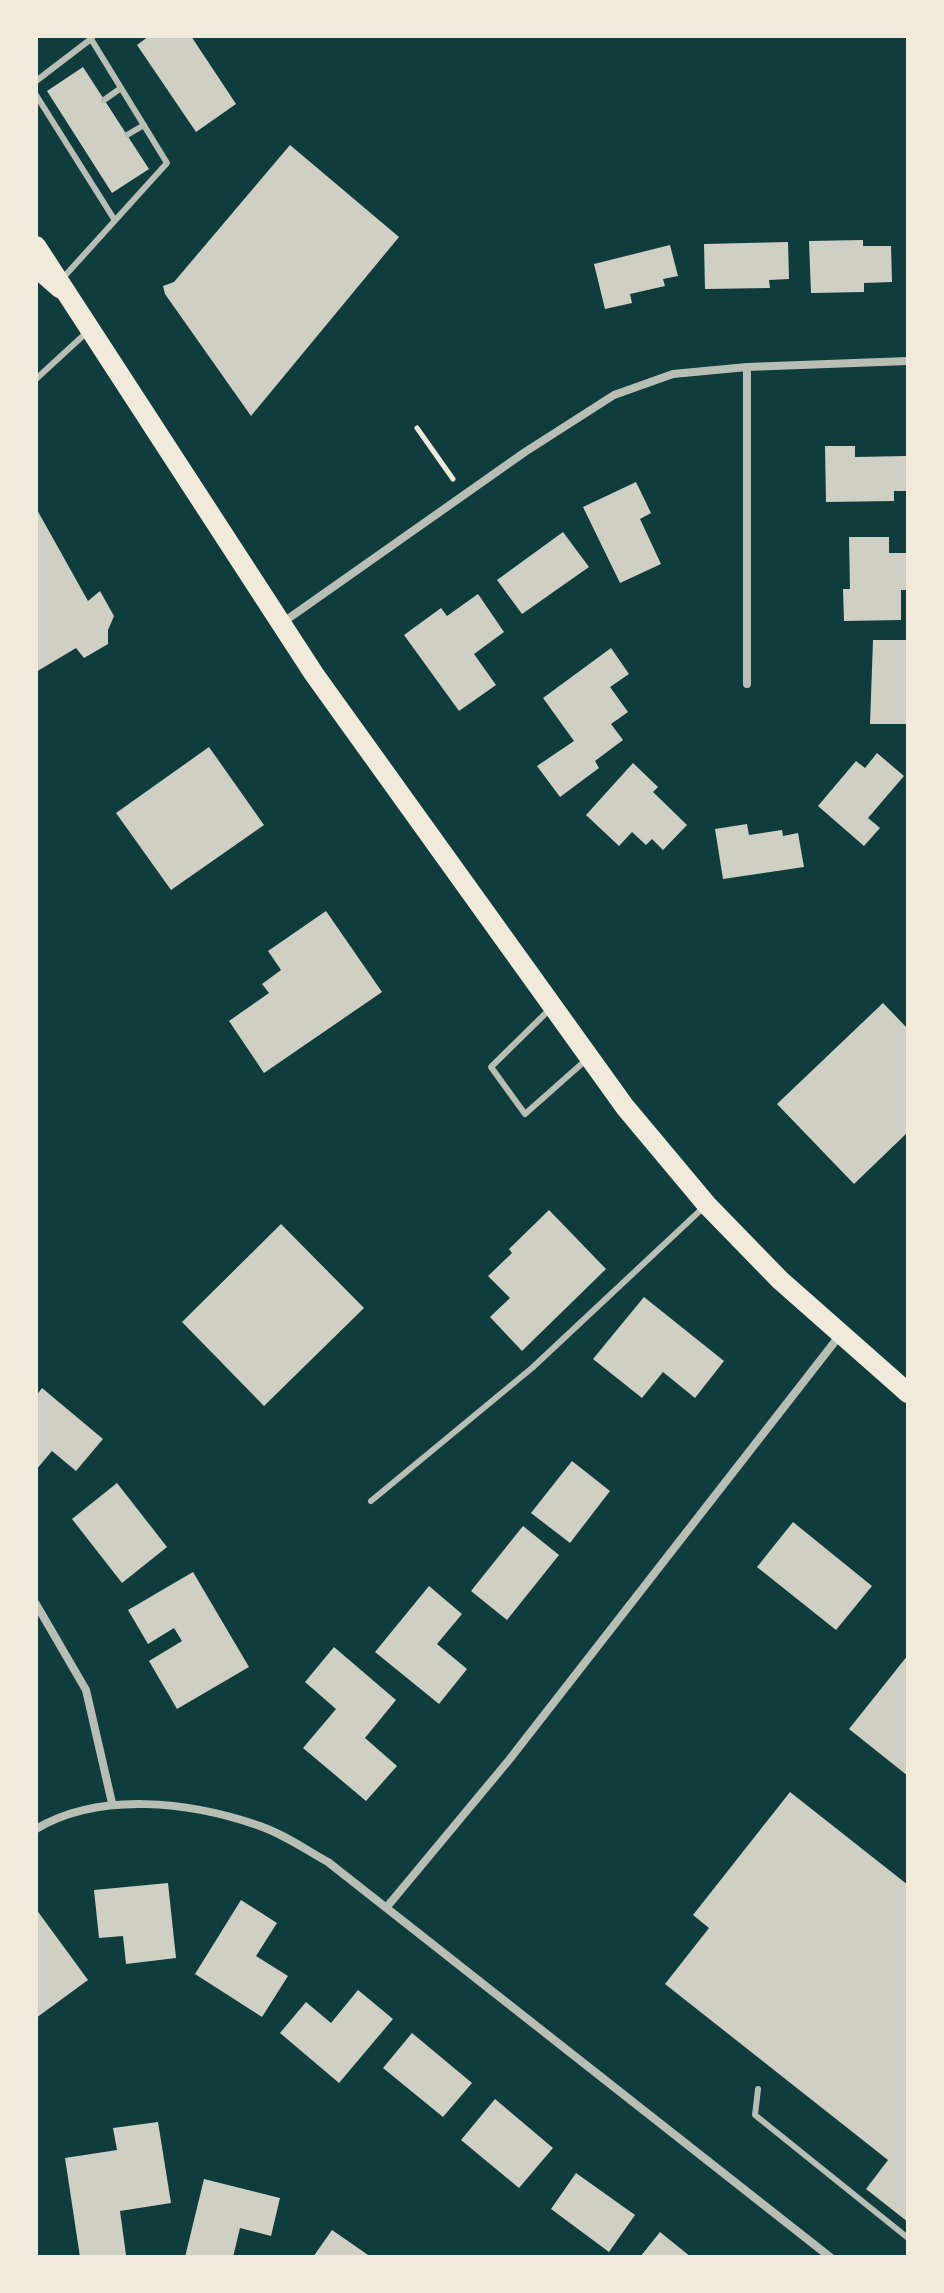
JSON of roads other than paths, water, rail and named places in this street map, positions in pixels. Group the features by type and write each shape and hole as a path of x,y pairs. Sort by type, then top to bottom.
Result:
{"main road":[{"path":"36,246 281,624 588,1058 707,1205 840,1334 908,1393"},
{"path":"36,270 75,303"}],"street":[{"path":"281,624 614,395 673,374 747,367 908,361"},
{"path":"747,367 747,684"},
{"path":"386,1908 509,1760 840,1334"},
{"path":"36,1604 86,1690 112,1803"},
{"path":"36,1829 112,1803 193,1809 259,1825 328,1862 830,2257"}],"lane":[{"path":"36,81 92,37 167,163 60,281"},
{"path":"104,100 121,88"},
{"path":"36,95 114,219"},
{"path":"58,130 67,124"},
{"path":"127,135 144,125"},
{"path":"80,165 90,159"},
{"path":"36,379 91,328"},
{"path":"552,1008 491,1067 525,1114 588,1058"},
{"path":"371,1501 532,1368 707,1205"},
{"path":"758,2089 755,2115 908,2238"}]}
